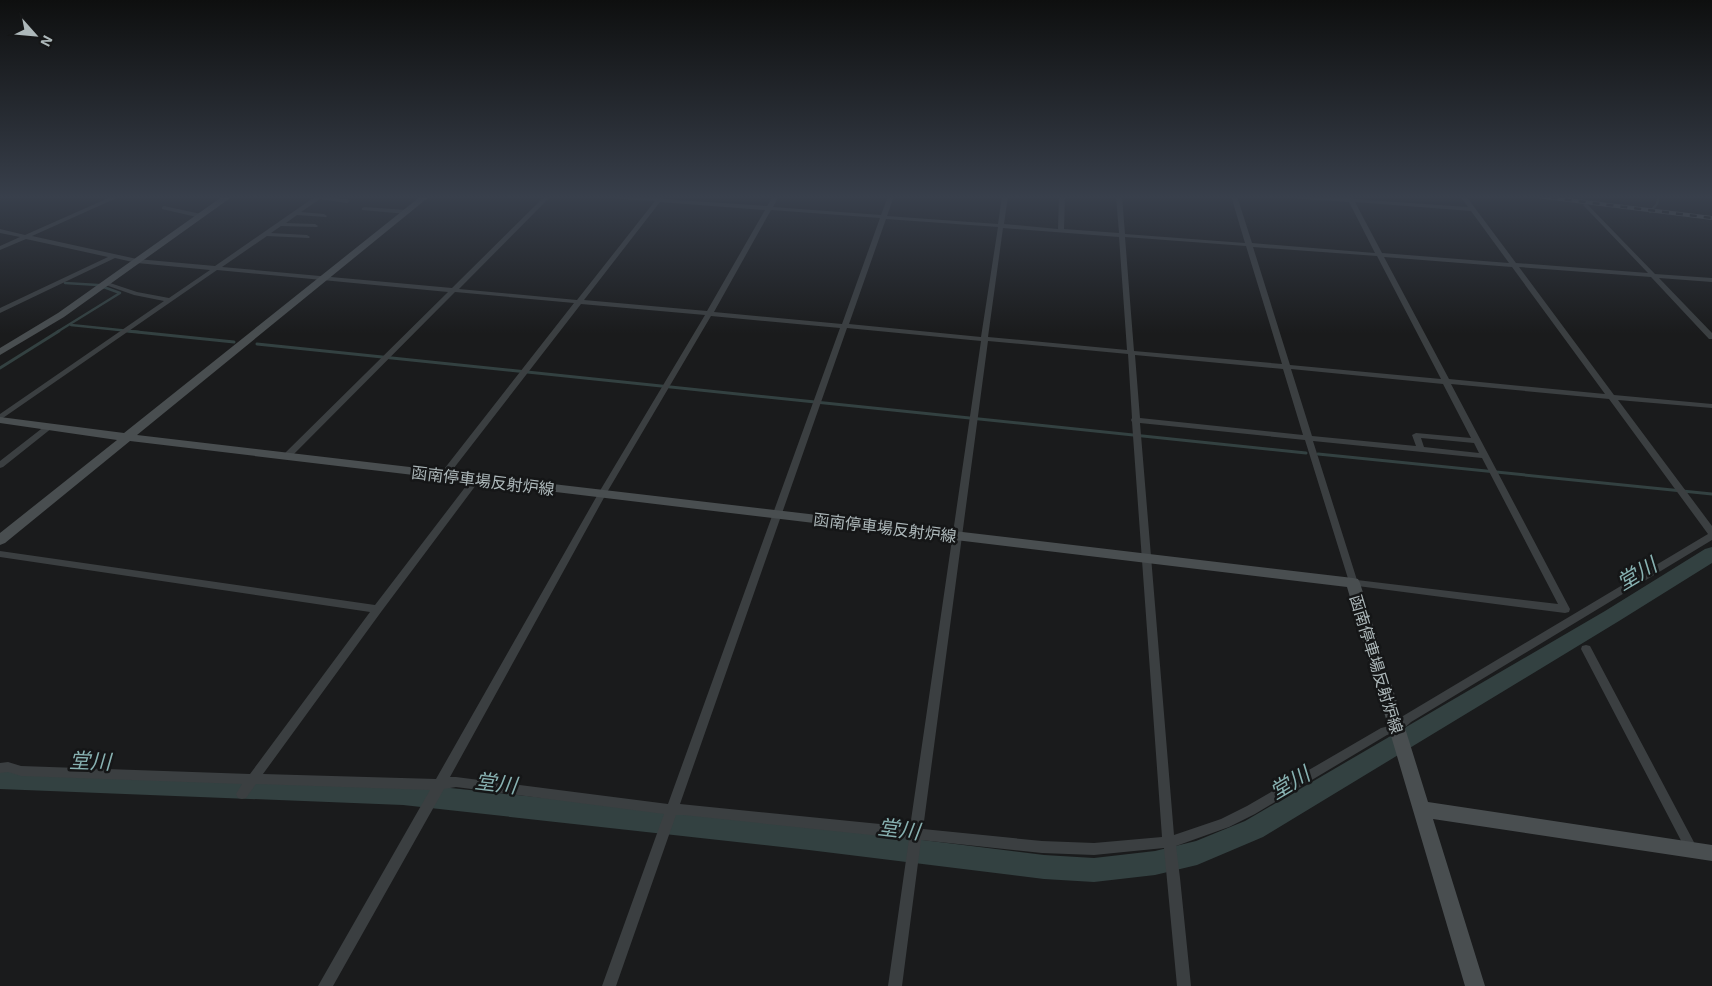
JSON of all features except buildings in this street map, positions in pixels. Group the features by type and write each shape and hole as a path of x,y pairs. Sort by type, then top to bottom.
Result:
{"main road":[{"path":"0,352 61,315 164,242"},
{"path":"0,540 369,242"},
{"name":"函南停車場反射炉線","path":"0,419 48,428 1353,583 1475,986"},
{"path":"1420,809 1712,853"}],"street":[{"path":"0,248 13,242"},
{"path":"52,242 137,261 1712,406"},
{"path":"0,419 254,242"},
{"path":"287,456 502,242"},
{"path":"444,475 627,242"},
{"path":"325,986 602,494 750,242"},
{"path":"609,986 874,242"},
{"path":"895,986 998,242"},
{"path":"1122,242 1145,558 1184,986"},
{"path":"1208,242 1712,280"},
{"path":"1249,242 1353,583 1565,609"},
{"path":"1372,242 1565,609 1575,619"},
{"path":"3,770 430,785 456,782 672,810 683,809 915,835 1075,849 1170,845 1251,810 1385,731 1396,729 1407,719 1712,535 1497,242"},
{"path":"1621,242 1712,337"},
{"path":"0,311 114,256"},
{"path":"105,283 136,294 171,300"},
{"path":"1136,420 1485,456"},
{"path":"0,465 48,428"},
{"path":"1421,449 1416,435 1477,441"},
{"path":"242,794 377,609 476,479"},
{"path":"0,554 377,609"},
{"path":"1586,649 1692,850"}],"waterway":[{"path":"57,332 120,293 98,285 65,283"},
{"path":"71,325 139,332"},
{"path":"0,368 59,331"},
{"path":"127,331 234,342"},
{"path":"257,344 1306,453"},
{"path":"1318,454 1712,494"},
{"name":"堂川","path":"0,779 403,794 809,838 1044,867 1094,870 1155,863 1197,853 1254,829 1612,616 1712,554"}]}
